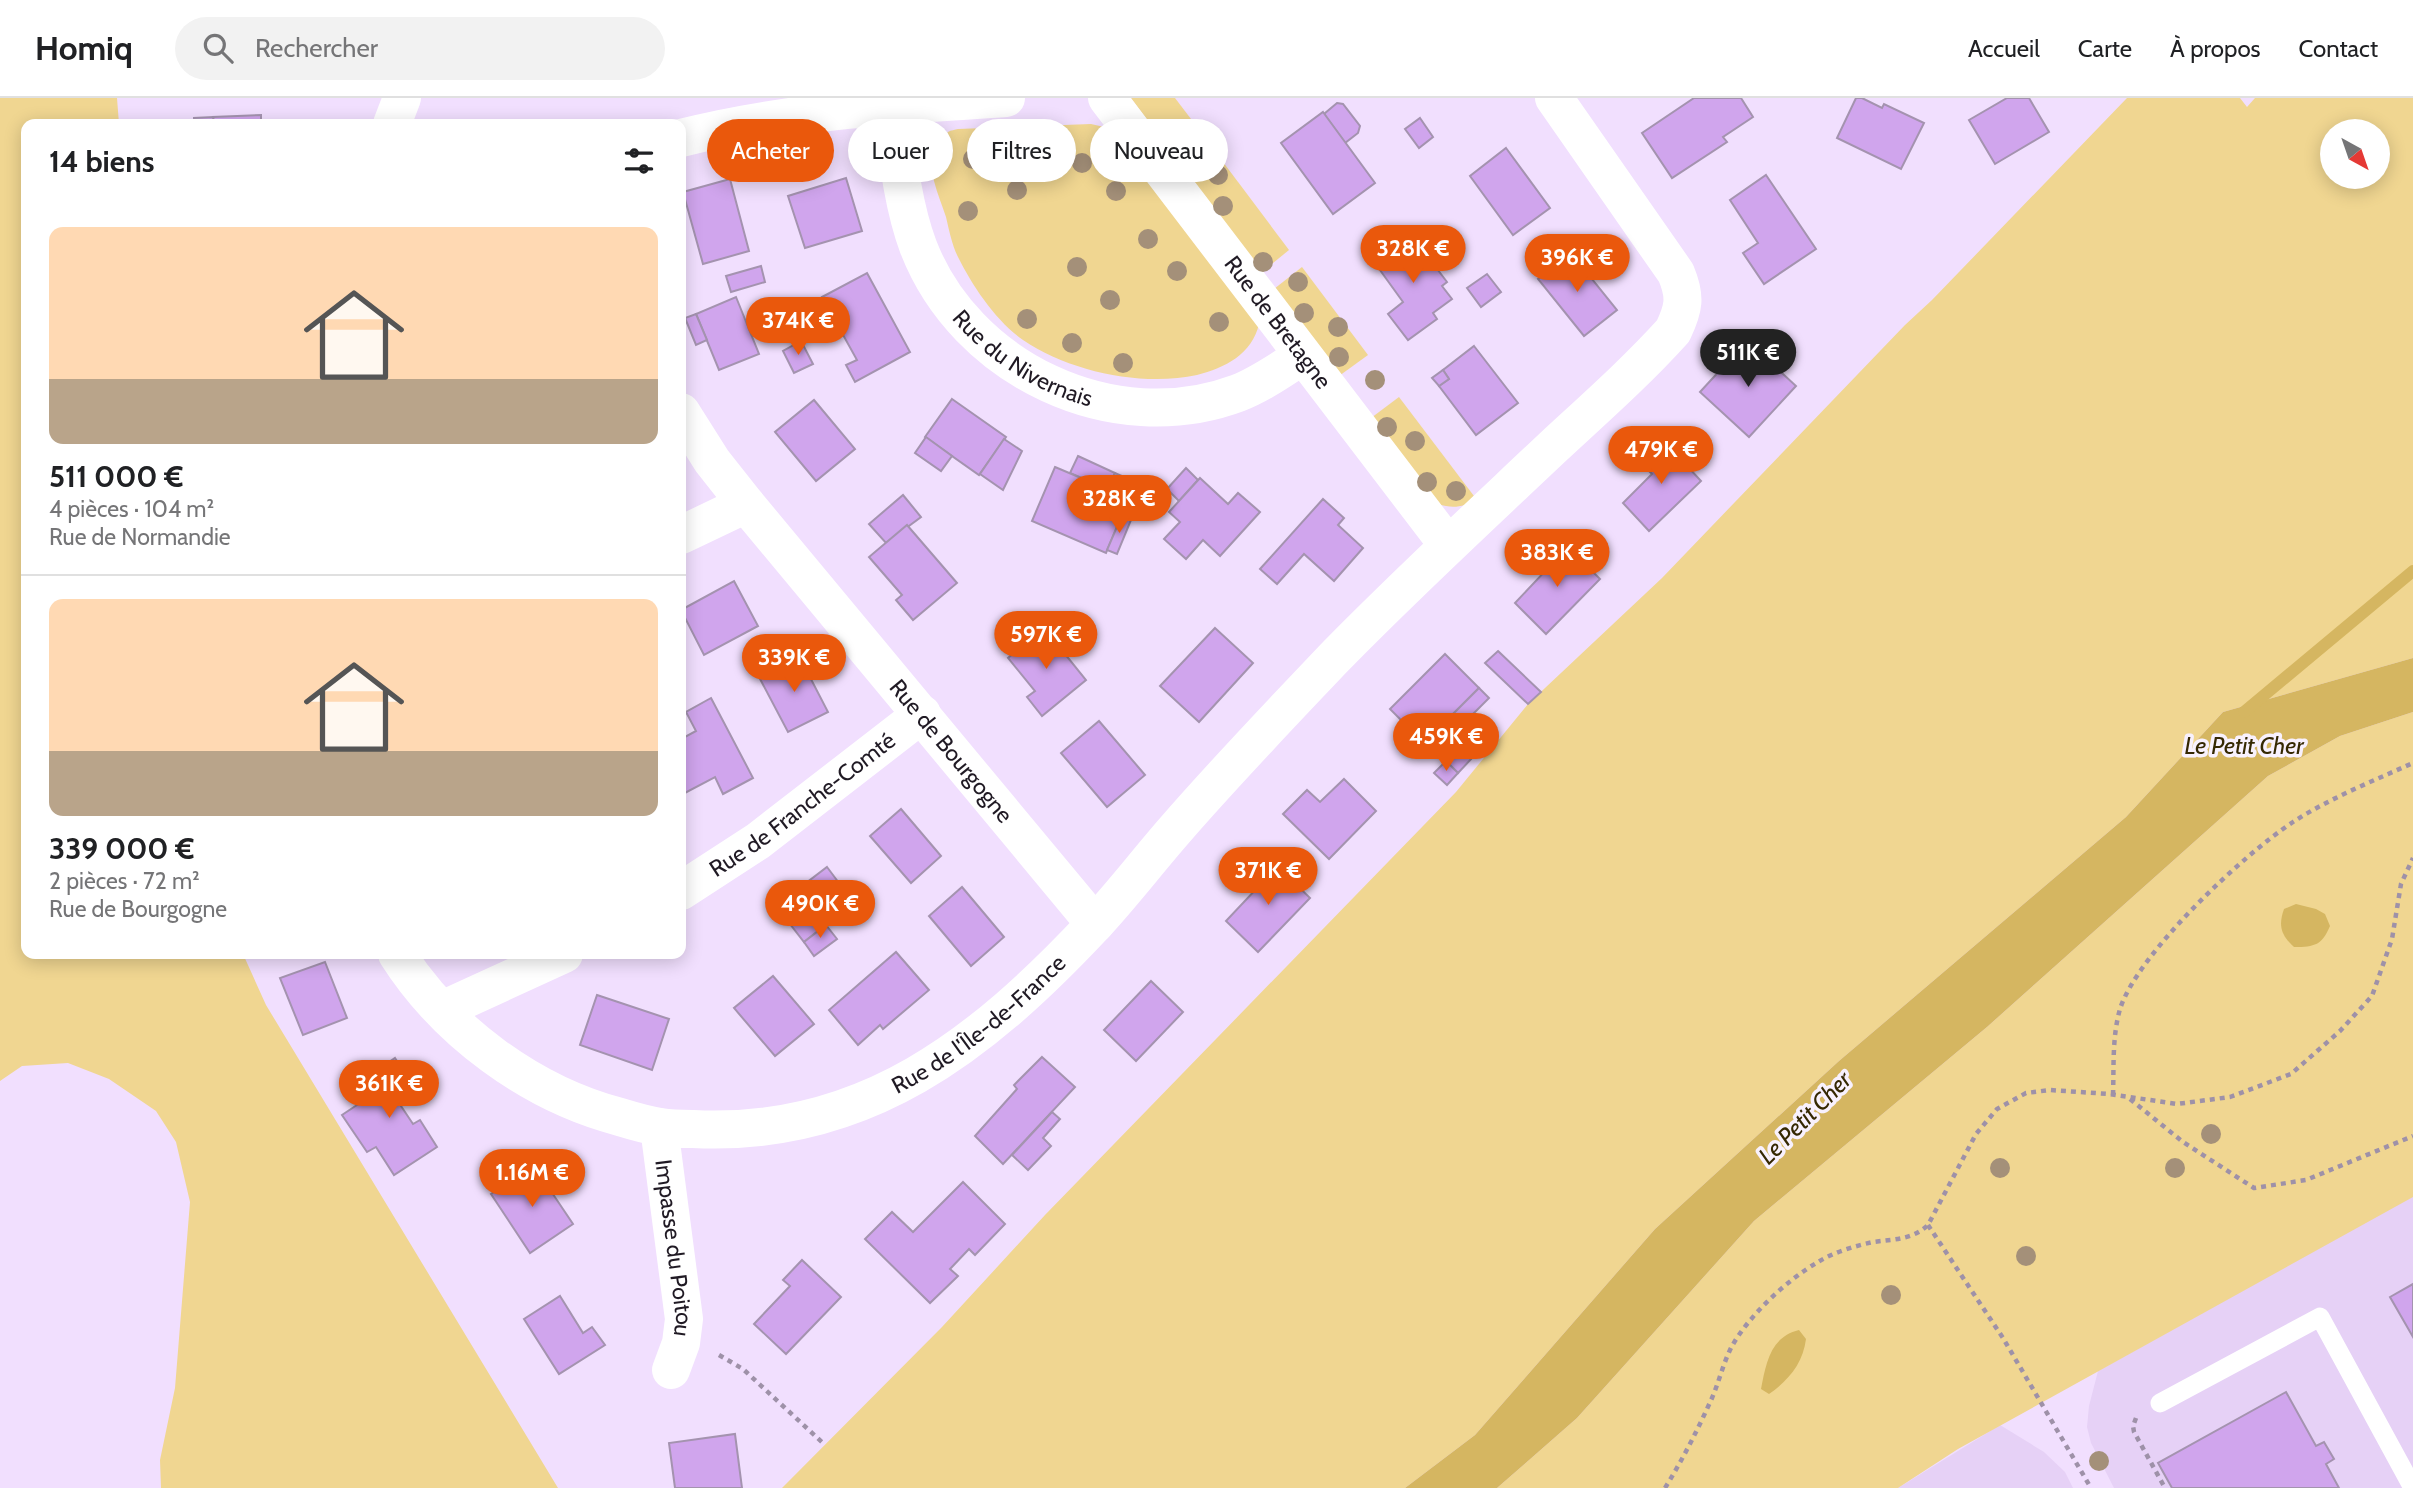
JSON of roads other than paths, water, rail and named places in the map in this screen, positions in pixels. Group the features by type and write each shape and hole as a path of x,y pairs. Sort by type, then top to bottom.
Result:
{"street":[{"path":"394,119 402,98"},
{"path":"686,137 786,117 891,105 1006,98"},
{"name":"Rue de Bretagne","path":"1107,98 1448,545"},
{"name":"Rue de l'Île-de-France","path":"400,959 442,1010 477,1042 516,1071 556,1093 600,1112 659,1127 720,1130 774,1127 824,1116 890,1090 952,1053 1032,987 1095,924 1175,829 1254,743 1448,545 1673,331 1681,314 1684,292 1676,273 1554,98"},
{"name":"Rue du Nivernais","path":"891,105 909,215 917,245 931,274 957,313 990,347 1025,372 1058,388 1093,400 1139,408 1204,402 1237,393 1269,378 1302,356"},
{"name":"Rue de Bourgogne","path":"686,420 712,461 746,504 1095,924"},
{"path":"686,533 746,504"},
{"name":"Rue de Franche-Comté","path":"686,888 758,841 922,714"},
{"path":"442,1010 553,959"},
{"name":"Impasse du Poitou","path":"659,1127 684,1319 676,1356"}],"lane":[{"path":"2160,1403 2320,1317 2413,1488"}],"water":[{"name":"Le Petit Cher","path":"2413,658 2413,712 2340,736 2268,776 1987,1027 1754,1221 1577,1418 1497,1488 1405,1488 1475,1435 1655,1229 1839,1061 2126,817 2223,712"},
{"path":"2296,904 2325,914 2330,926 2317,944 2294,947 2286,938 2281,925 2284,909"},
{"path":"1799,1330 1806,1339 1802,1356 1789,1377 1769,1394 1761,1389 1771,1353 1782,1339"}],"waterway":[{"path":"2244,712 2413,571"}]}
